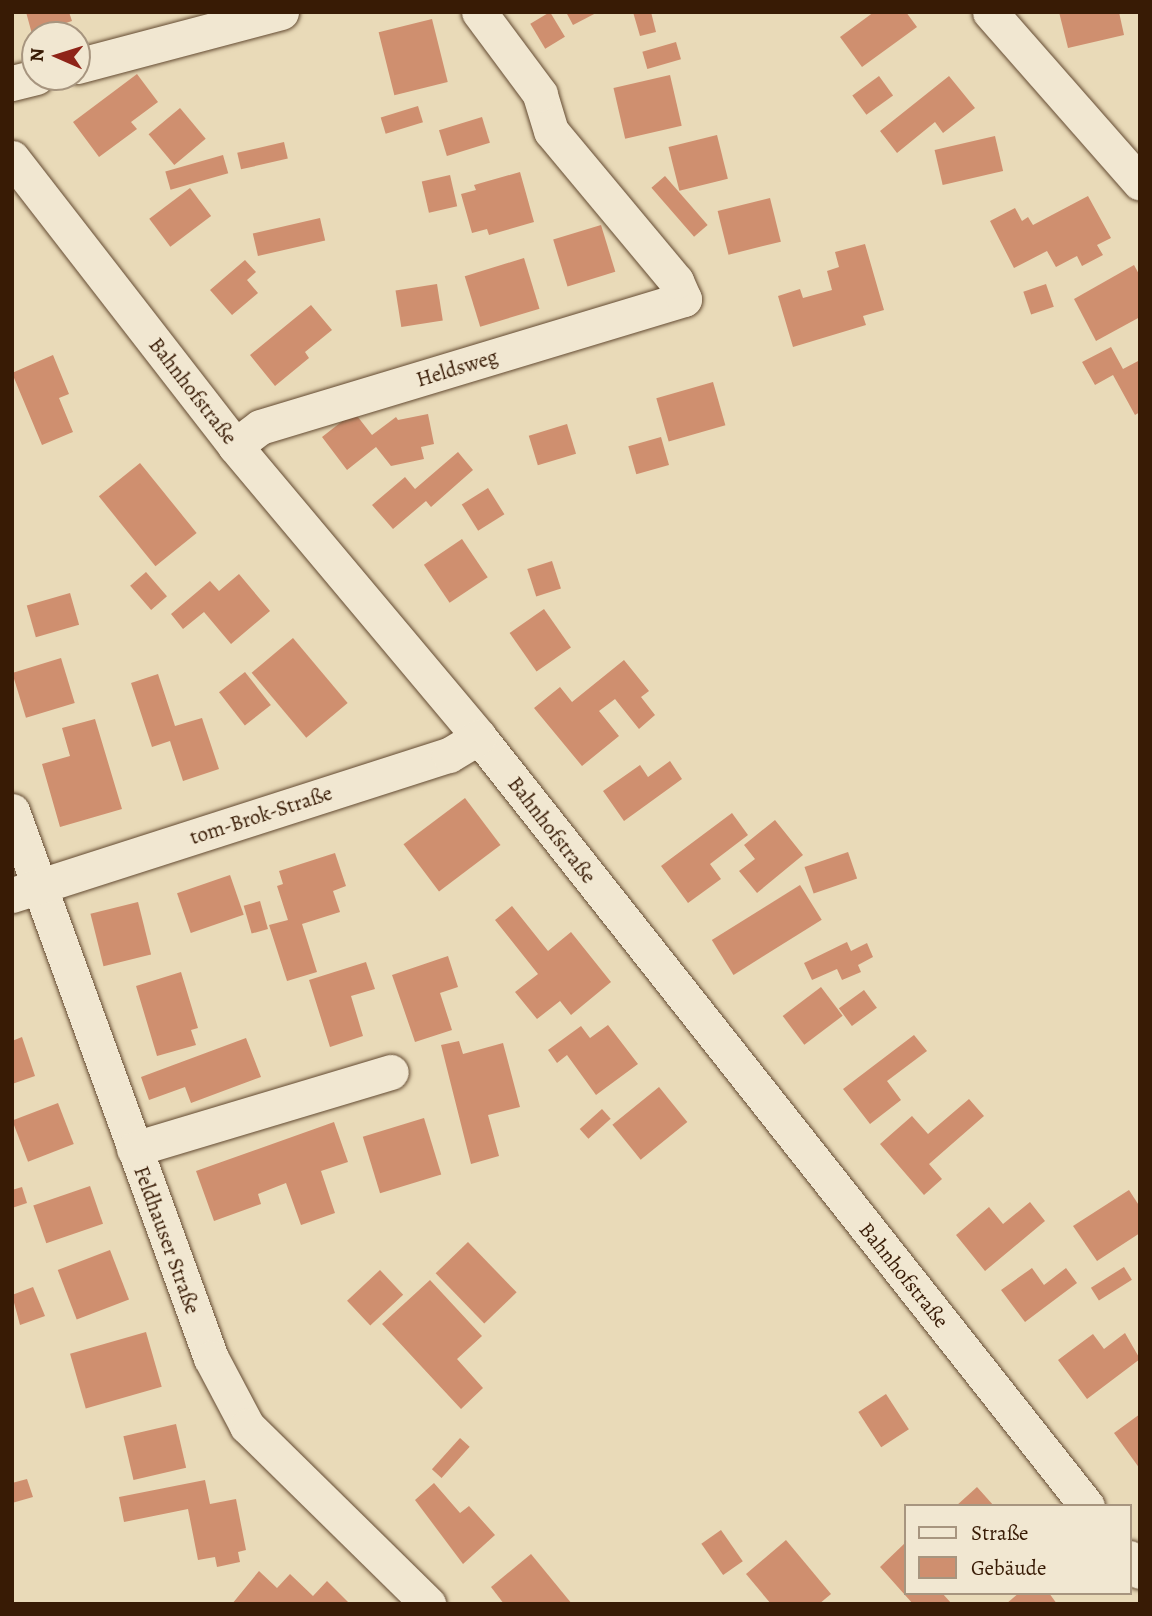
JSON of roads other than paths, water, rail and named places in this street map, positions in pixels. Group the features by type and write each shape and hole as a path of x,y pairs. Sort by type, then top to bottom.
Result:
{"street":[{"path":"91,62 281,12"},
{"name":"Heldsweg","path":"235,446 260,427 684,299 676,281 551,131 540,94 479,12"},
{"path":"990,12 1140,183"},
{"name":"Bahnhofstraße","path":"12,158 235,446 479,737 1085,1504"},
{"name":"tom-Brok-Straße","path":"26,890 449,755 479,737"},
{"name":"Feldhauser Straße","path":"12,811 26,890 134,1149 211,1358 247,1426 428,1604"},
{"path":"134,1149 391,1072"}]}
